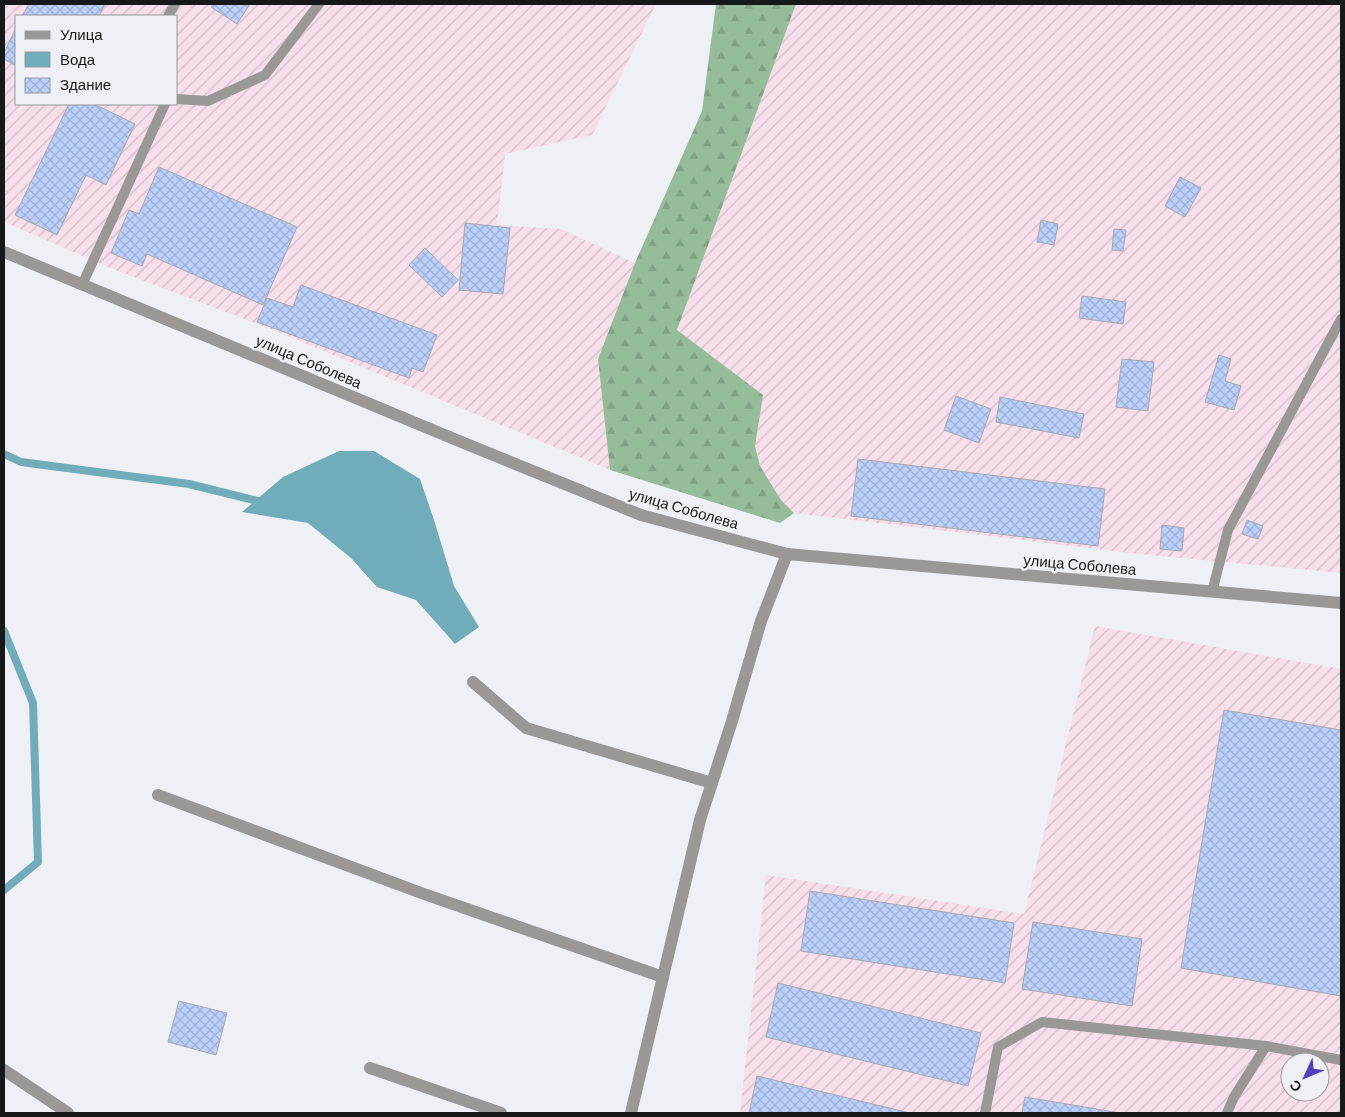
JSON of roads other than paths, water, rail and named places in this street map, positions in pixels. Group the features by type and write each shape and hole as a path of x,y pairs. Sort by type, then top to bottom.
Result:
{"street":[{"name":"улица Соболева","path":"4,252 641,515 787,554 1341,602"},
{"path":"630,1113 700,820 732,721 761,621 787,554"},
{"path":"473,682 526,728 712,783"},
{"path":"158,795 424,894 663,977"},
{"path":"370,1068 501,1113"},
{"path":"4,1070 68,1113"}],"lane":[{"path":"169,15 175,4"},
{"path":"178,99 208,101 265,75 319,4"},
{"path":"82,285 165,105"},
{"path":"1212,592 1228,530 1341,319"},
{"path":"985,1113 998,1047 1042,1022 1266,1046 1341,1060"},
{"path":"1227,1113 1234,1097 1266,1046"}],"water":[{"path":"339,451 374,451 420,479 454,586 479,627 455,644 416,600 377,587 351,558 308,523 242,512 283,477"}],"waterway":[{"path":"4,454 21,462 189,484 266,503"},
{"path":"4,631 33,703 38,862 4,890"}]}
